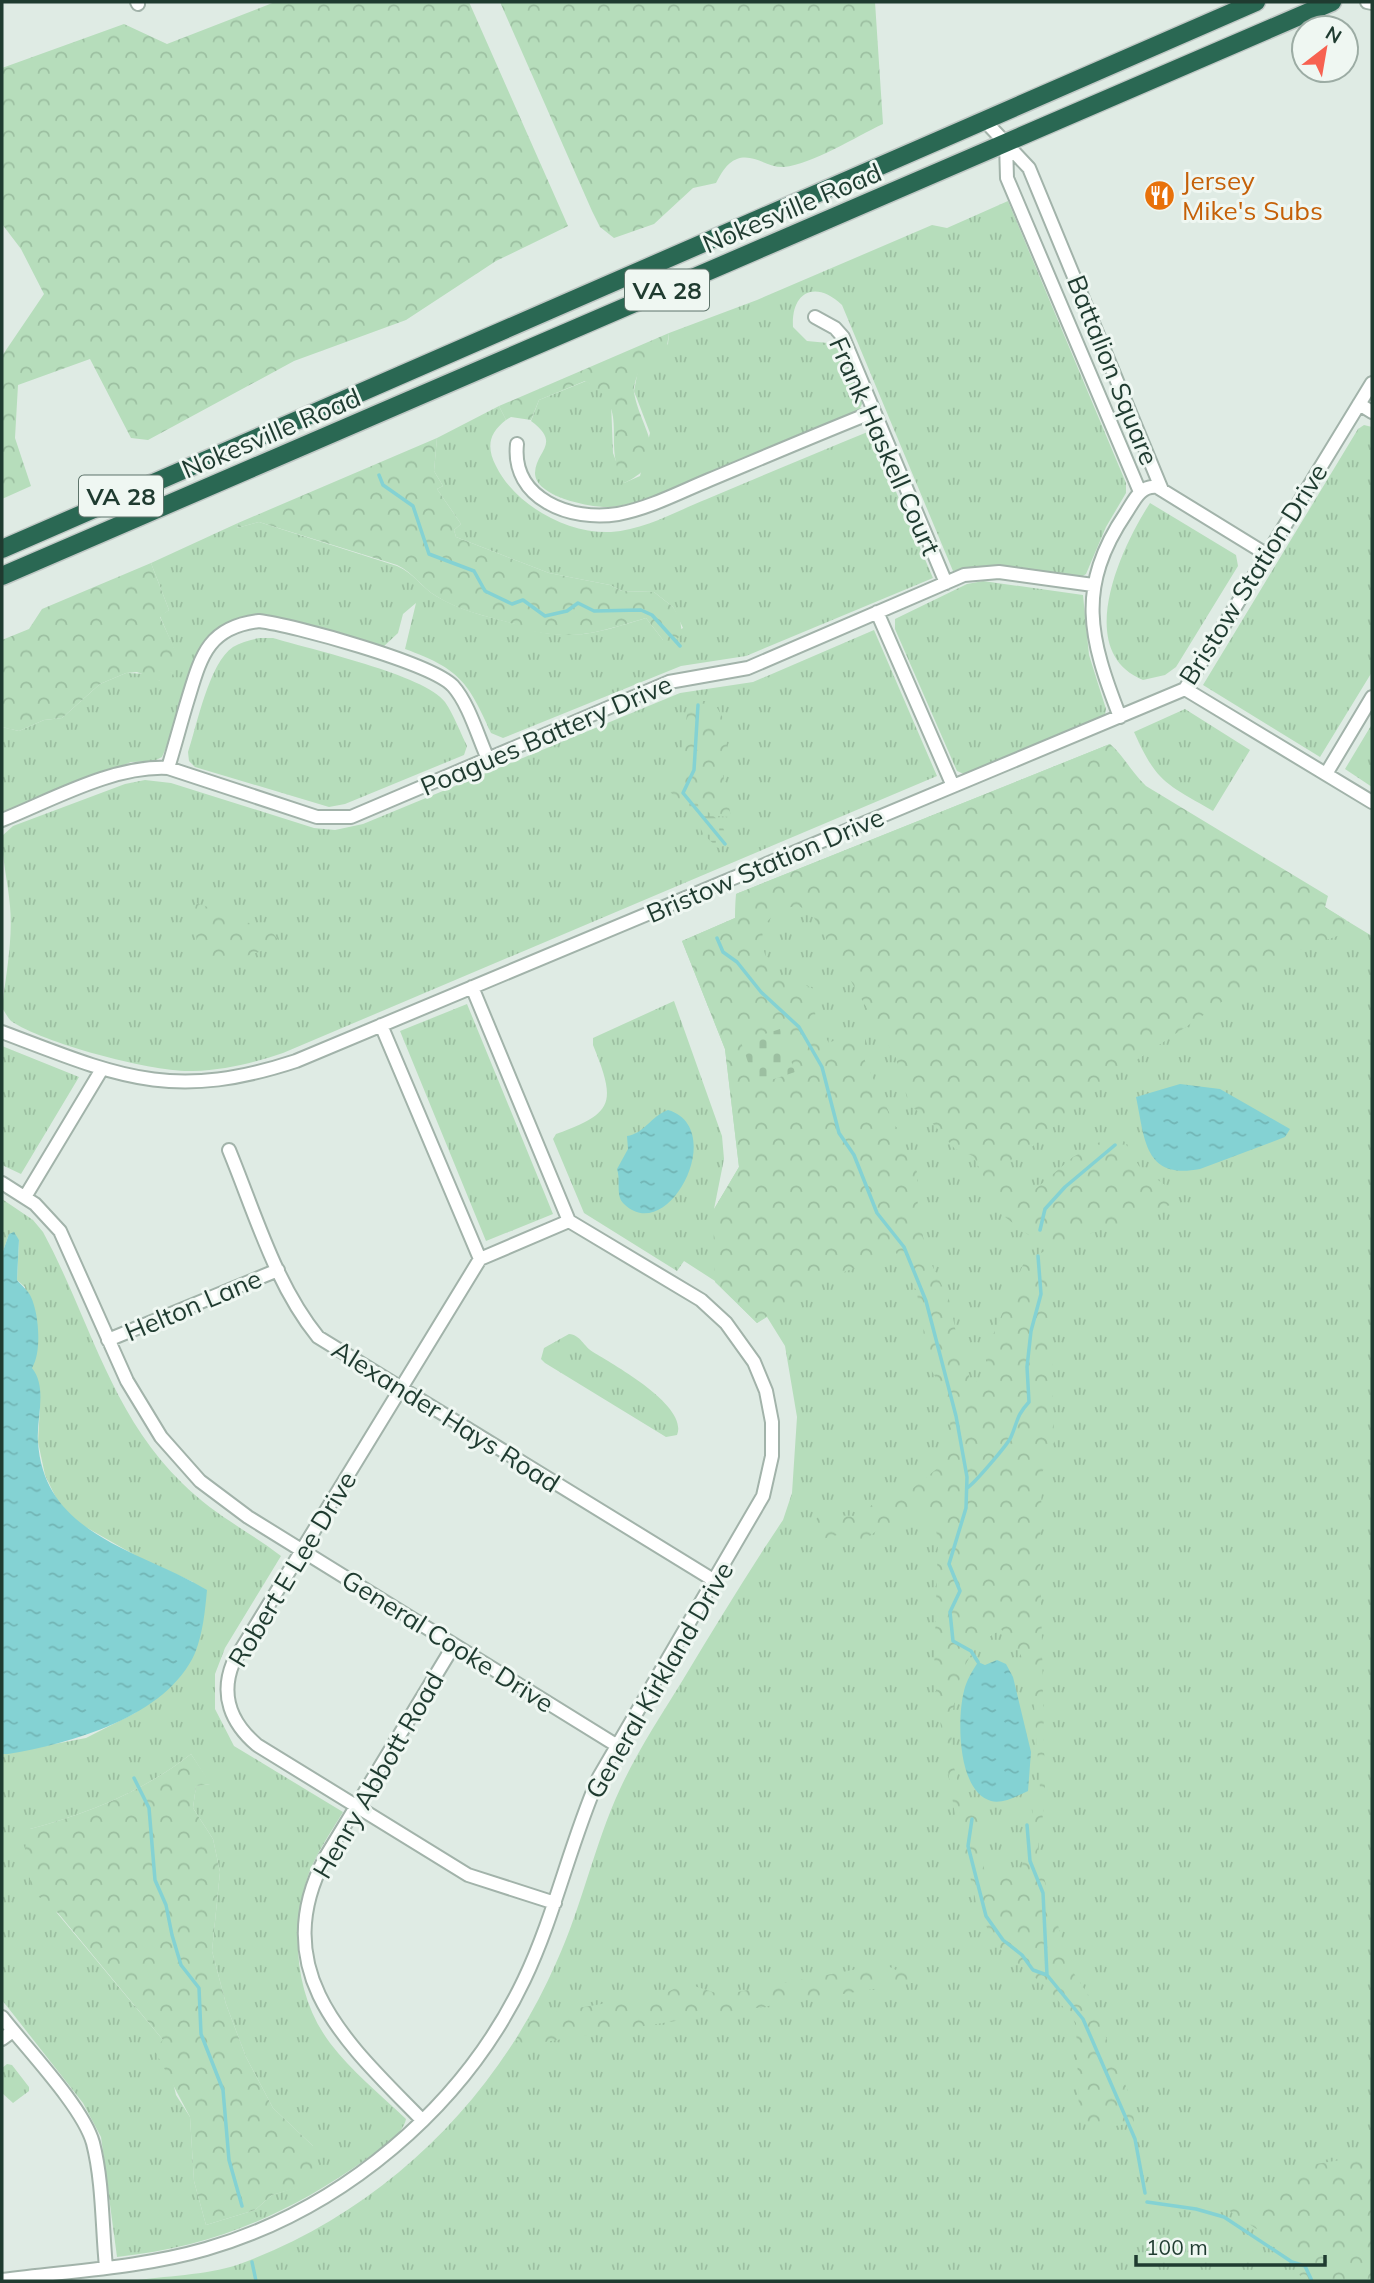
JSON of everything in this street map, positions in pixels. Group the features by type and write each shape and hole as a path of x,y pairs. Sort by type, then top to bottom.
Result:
{"highway":[{"name":"Nokesville Road","path":"2,549 1256,2"},
{"name":"Nokesville Road","path":"2,576 1332,2"}],"street":[{"path":"1367,2 1372,3"},
{"name":"Battalion Square","path":"983,119 1029,168 1162,490 1266,554"},
{"name":"Battalion Square","path":"1006,143 1007,178 1140,492"},
{"name":"Frank Haskell Court","path":"815,317 843,337 946,583"},
{"name":"Bristow Station Drive","path":"2,1032 102,1069 147,1081 176,1083 230,1079 296,1061 1185,689 1372,383"},
{"path":"1359,404 1372,412"},
{"path":"517,444 516,467 520,477 538,497 565,510 603,516 650,505 873,412"},
{"path":"1120,717 1094,643 1093,585 1106,546 1140,492 1151,486 1162,490"},
{"name":"Poagues Battery Drive","path":"2,820 124,772 147,767 168,768 327,819 364,812 669,682 748,668 974,573 991,572 1093,585"},
{"path":"877,612 953,786"},
{"path":"168,768 203,654 216,637 230,628 259,621 397,660 440,676 458,692 488,759"},
{"path":"1185,689 1372,802"},
{"path":"1326,774 1372,697"},
{"path":"381,1025 480,1259 569,1221 472,987"},
{"path":"25,1197 102,1069"},
{"name":"Alexander Hays Road","path":"229,1150 278,1269 302,1316 318,1337 400,1390 715,1581"},
{"name":"General Cooke Drive","path":"2,1183 44,1212 60,1231 108,1340 144,1412 186,1468 216,1495 302,1551 616,1745"},
{"name":"General Kirkland Drive","path":"2,2280 153,2262 251,2234 298,2213 371,2166 422,2120 457,2082 506,2013 541,1943 583,1815 616,1745 757,1510 768,1482 772,1456 772,1422 761,1376 745,1348 714,1311 691,1293 569,1221"},
{"name":"Robert E Lee Drive","path":"480,1259 233,1663 227,1684 228,1701 238,1726 257,1745 356,1807 468,1875 555,1903"},
{"name":"Helton Lane","path":"108,1340 278,1269"},
{"name":"Henry Abbott Road","path":"422,2120 338,2030 317,1990 308,1962 306,1924 315,1881 356,1807 454,1645"},
{"path":"2,2017 74,2108 89,2133 94,2153 106,2267"},
{"path":"2,2039 13,2031"}],"green space":[{"path":"275,2 469,2 568,226 496,261 406,320 294,361 148,440 131,438 90,359 18,385 15,438 31,486 2,499 2,356 44,294 21,249 2,224 2,68 124,24 167,44"},
{"path":"500,2 875,2 883,124 821,156 795,165 778,167 749,158 737,159 727,166 716,183 693,188 654,224 614,238 600,227 592,211"},
{"path":"1008,201 1126,483 1126,493 1106,527 1086,574 1081,577 990,565 953,571 842,305 832,297 815,291 807,293 796,305 793,327 807,341 828,343 839,350 863,402 858,412 648,499 624,505 602,507 578,503 554,495 537,481 536,465 546,441 540,429 531,421 539,400 586,381 603,391 611,402 613,453 624,483 640,476 650,433 634,391 638,370 668,344 669,333 757,300 932,225 947,228"},
{"path":"669,333 665,360 639,370 635,381 637,406 647,431 651,454 648,464 639,474 624,483 617,468 613,414 600,391 585,381 539,400 531,420 511,417 506,420 499,406"},
{"path":"499,406 506,420 493,435 490,447 496,466 505,480 529,505 544,514 577,528 594,531 611,532 648,524 870,431 933,578 746,656 681,666 503,738 491,733 476,701 460,679 438,663 405,649 416,603 403,614 398,633 382,648 275,617 256,616 215,632 162,757 154,761 131,762 2,813 2,727 19,731 44,720 62,718 100,684 126,673 149,674 160,681 179,661 160,616 169,610 151,563 238,523 237,528 259,522 397,566 445,601 475,613 516,624 515,627 568,635 610,629 646,618 663,640 683,628 673,607 654,592 622,591 610,585 549,573 456,537 454,530 461,524 437,489 443,486 434,471 437,438"},
{"path":"1364,425 1372,427 1372,672 1320,757 1203,685 1358,429"},
{"path":"437,438 434,471 443,486 437,489 461,524 454,530 456,537 549,573 610,585 622,591 654,592 673,607 680,619 682,634 673,643 663,640 646,618 582,634 553,634 515,628 515,624 474,613 445,601 397,565 259,522 237,528 238,523"},
{"path":"1150,503 1236,555 1238,566 1176,667 1165,675 1143,680 1122,666 1110,646 1107,623 1109,597 1117,570"},
{"path":"151,563 169,610 160,617 180,661 169,681 160,681 137,672 126,673 100,684 62,718 44,720 19,731 2,727 2,640 29,629 42,609"},
{"path":"983,581 1083,595 1089,655 1106,709 1105,715 964,774 957,771 895,629 895,619 967,584"},
{"path":"874,630 937,776 283,1053 250,1063 193,1071 127,1062 72,1047 26,1030 11,1021 2,1008 11,919 2,836 13,826 125,784 145,780 171,783 314,828 335,830 363,824 680,693 753,682"},
{"path":"259,638 273,638 365,664 415,682 434,692 445,702 454,718 467,746 464,755 345,804 329,807 195,767 189,761 188,752 205,695 217,666 233,647"},
{"path":"702,701 709,701 716,706 722,716 728,753 722,771 731,817 715,816 696,802 680,799 667,788 680,767 687,714"},
{"path":"1185,709 1250,750 1213,811 1173,787 1156,772 1134,732"},
{"path":"1372,724 1372,787 1345,769"},
{"path":"1110,744 1122,770 1150,801 1372,936 1372,2281 132,2281 225,2268 290,2243 339,2215 385,2183 428,2147 466,2106 501,2062 531,2014 556,1963 611,1810 634,1760 783,1520 792,1493 797,1417 785,1346 767,1317 757,1323 715,1281 684,1261 677,1271 584,1213 553,1139 556,1134 590,1119 600,1112 605,1103 605,1080 593,1038 674,1001 722,1136 724,1159 714,1209 739,1167 725,1049 682,941 735,918 736,894"},
{"path":"1110,744 1146,786 1328,896 1325,907 1346,920 1340,935 1281,957 1211,1010 1092,1090 1033,1146 1006,1163 1020,1191 1032,1192 1073,1157 1105,1139 1124,1141 1139,1166 1173,1191 1173,1204 1047,1249 1005,1217 973,1156 955,1149 928,1118 909,1105 896,1058 813,916 798,905 785,909 769,919 762,935 765,953 774,969 816,991 815,1020 829,1043 847,1034 865,1036 865,1061 917,1172 918,1213 927,1255 950,1302 971,1382 981,1381 988,1374 984,1347 993,1335 1025,1260 1043,1252 1051,1302 1054,1442 1042,1473 1040,1551 1045,1790 1040,1788 1032,1676 1018,1650 1001,1629 979,1645 962,1674 953,1712 952,1752 961,1789 989,1816 977,1848 985,1871 1022,1871 1023,1850 1031,1842 1034,1821 1031,1802 1040,1797 1045,1802 1037,1853 1044,1878 1071,1969 1089,1996 1132,2101 1134,2123 1090,2130 1079,2112 1076,2023 1048,1988 995,1945 977,1906 954,1809 934,1673 938,1539 934,1523 919,1514 901,1519 885,1525 857,1548 845,1543 837,1535 808,1543 818,1515 859,1516 880,1498 913,1488 939,1467 954,1444 944,1391 925,1360 923,1322 916,1290 893,1247 860,1266 815,1283 757,1323 715,1282 713,1211 739,1167 725,1049 682,941 735,918 736,894"},
{"path":"695,802 721,822 729,844 718,848 704,835 690,809 689,804"},
{"path":"197,903 272,932 279,941 265,950 241,957 208,959 202,956 197,943 194,909"},
{"path":"467,1004 553,1214 486,1241 400,1031"},
{"path":"780,1029 795,1072 756,1085 741,1042"},
{"path":"2,1046 79,1077 21,1174 2,1165"},
{"path":"2,1199 33,1220 43,1232 119,1395 157,1456 206,1504 281,1556 225,1648 215,1674 215,1709 234,1746 343,1812 316,1857 303,1894 298,1939 303,1983 318,2024 330,2043 357,2073 406,2119 395,2137 376,2152 336,2180 277,2212 217,2236 185,2245 117,2257 101,2137 83,2103 2,2000 2,1754 86,1738 135,1713 172,1684 186,1668 193,1582 140,1558 75,1521 57,1500 45,1475 38,1442 40,1406 32,1368 25,1287 17,1280 19,1240 9,1234 2,1254","holes":["191,1754 210,1784 196,1786 193,1808 213,1839 220,1872 212,1951 226,2004 246,2057 273,2108 313,2146 310,2183 272,2195 255,2210 206,2225 194,2181 190,2117 176,2095 163,2040 57,1913 30,1829 114,1800 154,1779"]},
{"path":"569,1334 576,1336 590,1350 632,1376 661,1399 678,1424 677,1435 666,1437 545,1363 541,1359 544,1348"},
{"path":"191,1754 211,1784 196,1786 193,1808 213,1839 220,1872 212,1951 226,2004 246,2057 273,2108 313,2146 319,2166 310,2184 272,2195 255,2210 206,2225 194,2181 190,2117 154,2049 163,2040 58,1913 32,1891 25,1848 30,1829 114,1800 154,1779"},
{"path":"884,1964 896,1970 925,1970 930,1980 526,2045 516,2040 531,2016 666,1993 685,1983 722,1995"},
{"path":"7,2064 12,2065 29,2087 29,2091 13,2103 2,2093 2,2068"},
{"path":"1372,2155 1372,2281 1302,2281 1291,2252 1228,2210 1286,2192 1303,2166"}],"water":[{"path":"1180,1084 1220,1089 1290,1129 1285,1137 1200,1169 1182,1171 1168,1168 1150,1153 1136,1097"},
{"path":"668,1110 685,1121 693,1138 692,1159 685,1180 673,1198 658,1210 641,1213 621,1201 617,1169 628,1149 627,1136 638,1132"},
{"path":"14,1232 19,1240 17,1280 31,1297 37,1323 37,1353 32,1368 39,1385 38,1442 44,1474 58,1499 77,1520 126,1550 207,1590 202,1630 195,1653 181,1675 163,1694 140,1710 87,1735 2,1754 2,1254 9,1234"},
{"path":"997,1660 1006,1664 1013,1677 1031,1752 1028,1791 996,1802 980,1795 971,1783 962,1752 960,1718 965,1687 978,1662 985,1665"}],"waterway":[{"path":"379,475 383,485 413,506 429,554 474,571 485,591 512,604 523,600 545,616 567,611 578,603 594,611 641,610 652,615 680,646"},
{"path":"698,705 694,770 683,793 725,844"},
{"path":"717,938 723,952 737,962 761,992 799,1027 822,1067 839,1133 854,1155 877,1213 904,1247 926,1301 956,1416 967,1477 966,1508 949,1564 960,1591 950,1612 953,1641 971,1651 978,1662"},
{"path":"1040,1230 1045,1209 1065,1187 1115,1145"},
{"path":"967,1488 1009,1441 1019,1415 1029,1402 1027,1367 1031,1331 1041,1294 1038,1256"},
{"path":"134,1778 149,1808 155,1880 166,1905 181,1965 199,1988 201,2034 223,2090 229,2160 242,2206"},
{"path":"972,1819 968,1846 986,1916 1003,1940 1022,1955 1033,1970 1047,1975"},
{"path":"1027,1825 1030,1861 1043,1893 1047,1975 1083,2019 1135,2139 1145,2193"},
{"path":"1147,2202 1196,2209 1224,2217 1292,2262 1305,2266 1312,2281"},
{"path":"252,2262 256,2281"}],"place":[{"name":"Jersey Mike's Subs","path":"1159,195"}]}
